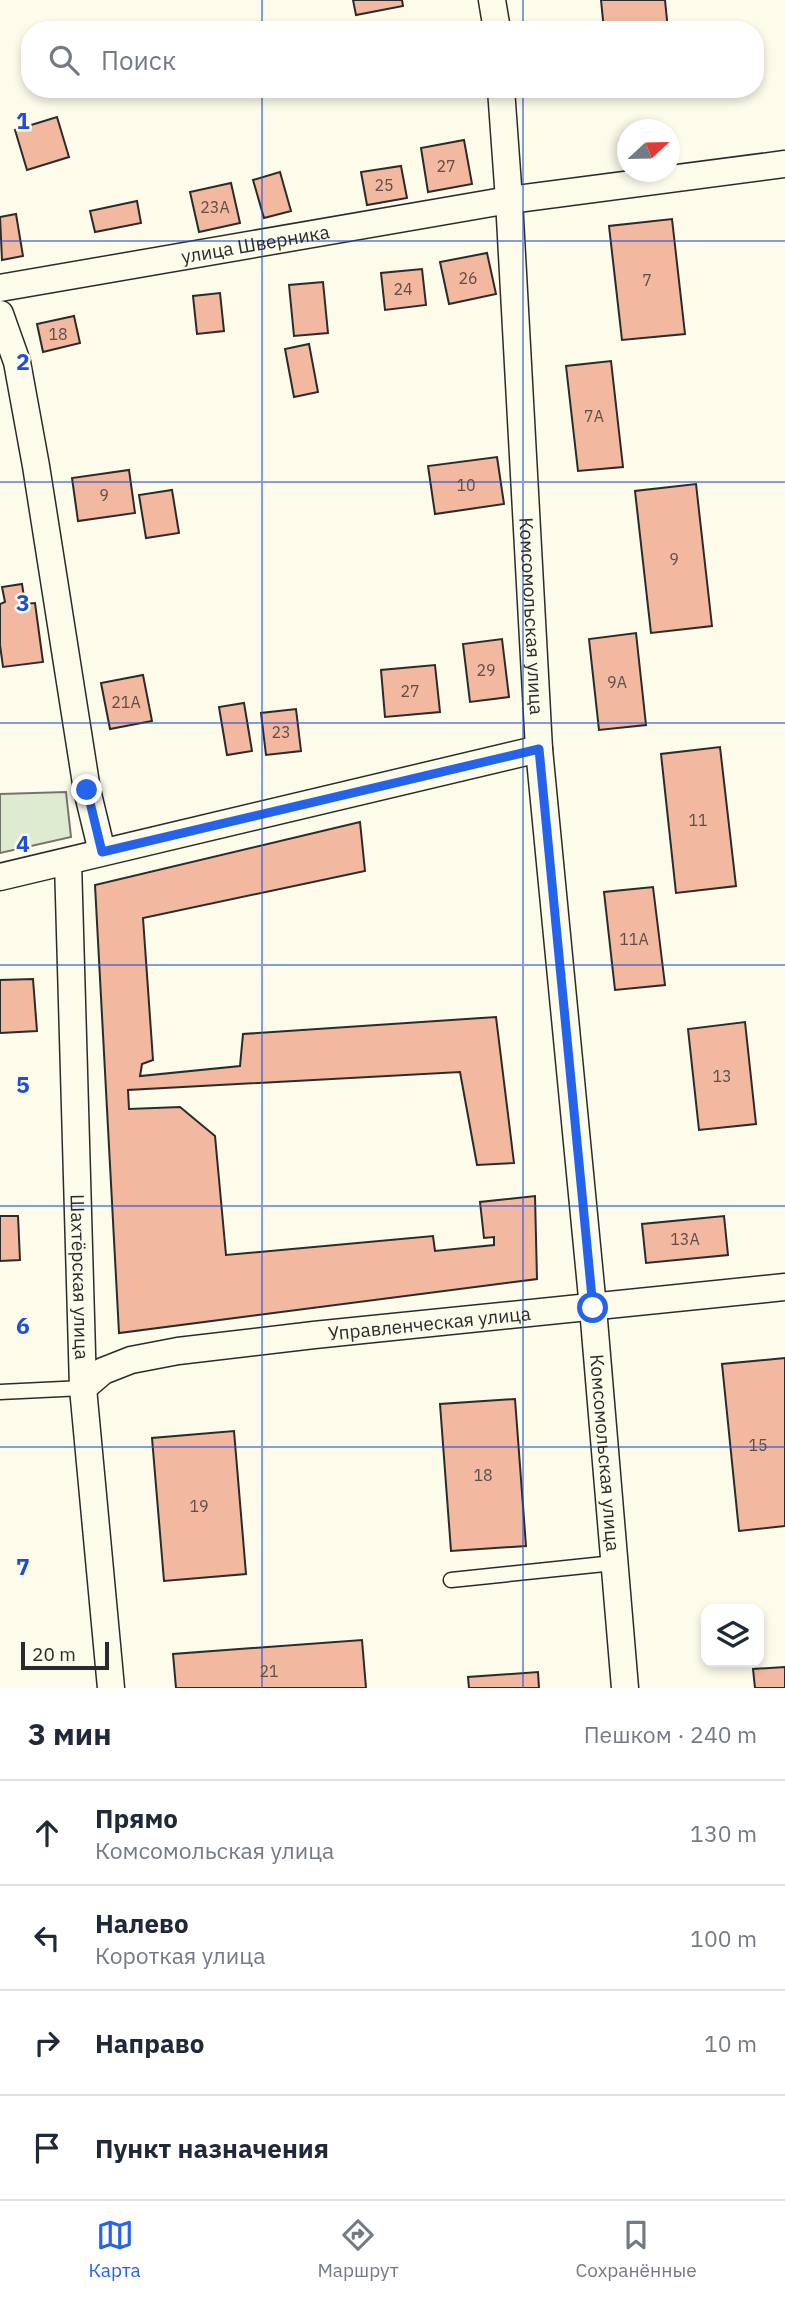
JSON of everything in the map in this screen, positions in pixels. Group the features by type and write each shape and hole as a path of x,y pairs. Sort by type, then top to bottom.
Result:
{"street":[{"path":"492,0 496,21"},
{"name":"Комсомольская улица","path":"502,98 539,749 593,1308 625,1688"},
{"name":"улица Шверника","path":"0,288 509,200 785,164"},
{"path":"0,314 17,362 87,790 102,852"},
{"path":"0,877 539,749"},
{"name":"Шахтёрская улица","path":"68,862 83,1388 111,1688"},
{"name":"Управленческая улица","path":"83,1388 103,1371 131,1360 178,1351 785,1287"}],"lane":[{"path":"0,1392 83,1388"},
{"path":"451,1580 614,1563"}],"green space":[{"path":"66,792 71,837 0,853 0,794"}],"building":[{"path":"353,0 402,0 403,6 356,15"},
{"path":"601,0 665,0 667,21 603,21"},
{"path":"57,117 69,157 27,170 15,130"},
{"path":"464,140 472,184 428,192 421,148"},
{"path":"401,166 407,198 367,205 361,172"},
{"path":"280,172 291,211 264,218 253,180"},
{"path":"231,183 240,223 199,232 190,192"},
{"path":"137,201 141,223 95,232 90,211"},
{"path":"16,214 23,256 2,260 0,217"},
{"path":"672,219 685,334 622,340 609,226"},
{"path":"487,253 496,294 449,304 440,262"},
{"path":"422,269 426,305 385,310 381,273"},
{"path":"323,282 328,333 294,336 289,285"},
{"path":"220,293 224,331 197,334 193,296"},
{"path":"74,316 80,343 43,352 37,324"},
{"path":"309,344 318,392 294,397 285,349"},
{"path":"611,361 623,467 578,471 566,366"},
{"path":"497,457 504,504 435,514 428,466"},
{"path":"129,470 135,513 78,521 72,478"},
{"path":"696,484 712,626 651,633 635,491"},
{"path":"172,490 179,533 146,538 139,495"},
{"path":"22,584 25,604 35,603 43,662 3,667 0,604 5,602 2,587"},
{"path":"636,633 646,725 599,730 589,639"},
{"path":"502,639 509,697 470,702 463,644"},
{"path":"435,665 440,712 385,717 381,670"},
{"path":"143,675 152,721 110,729 101,683"},
{"path":"244,703 252,751 227,755 219,707"},
{"path":"296,709 301,751 266,755 261,713"},
{"path":"720,747 736,886 676,893 661,754"},
{"path":"360,822 365,871 143,918 153,1060 142,1064 140,1076 240,1066 243,1034 496,1017 514,1163 477,1165 460,1072 128,1090 129,1109 180,1107 215,1136 226,1255 433,1236 435,1251 494,1245 494,1237 484,1238 480,1202 535,1196 537,1279 119,1333 95,885"},
{"path":"653,887 665,985 615,990 604,892"},
{"path":"33,979 37,1031 0,1033 0,980"},
{"path":"745,1022 756,1124 699,1130 688,1029"},
{"path":"0,1216 18,1216 20,1260 0,1261"},
{"path":"724,1216 728,1255 646,1263 642,1224"},
{"path":"785,1358 785,1526 739,1531 722,1364"},
{"path":"515,1399 526,1546 451,1551 440,1404"},
{"path":"234,1431 246,1574 164,1581 152,1438"},
{"path":"362,1640 366,1688 176,1688 173,1654"},
{"path":"785,1667 785,1688 755,1688 753,1669"},
{"path":"538,1672 539,1688 469,1688 468,1677"}],"route":[{"path":"87,790 102,852 539,749 593,1308"}]}
